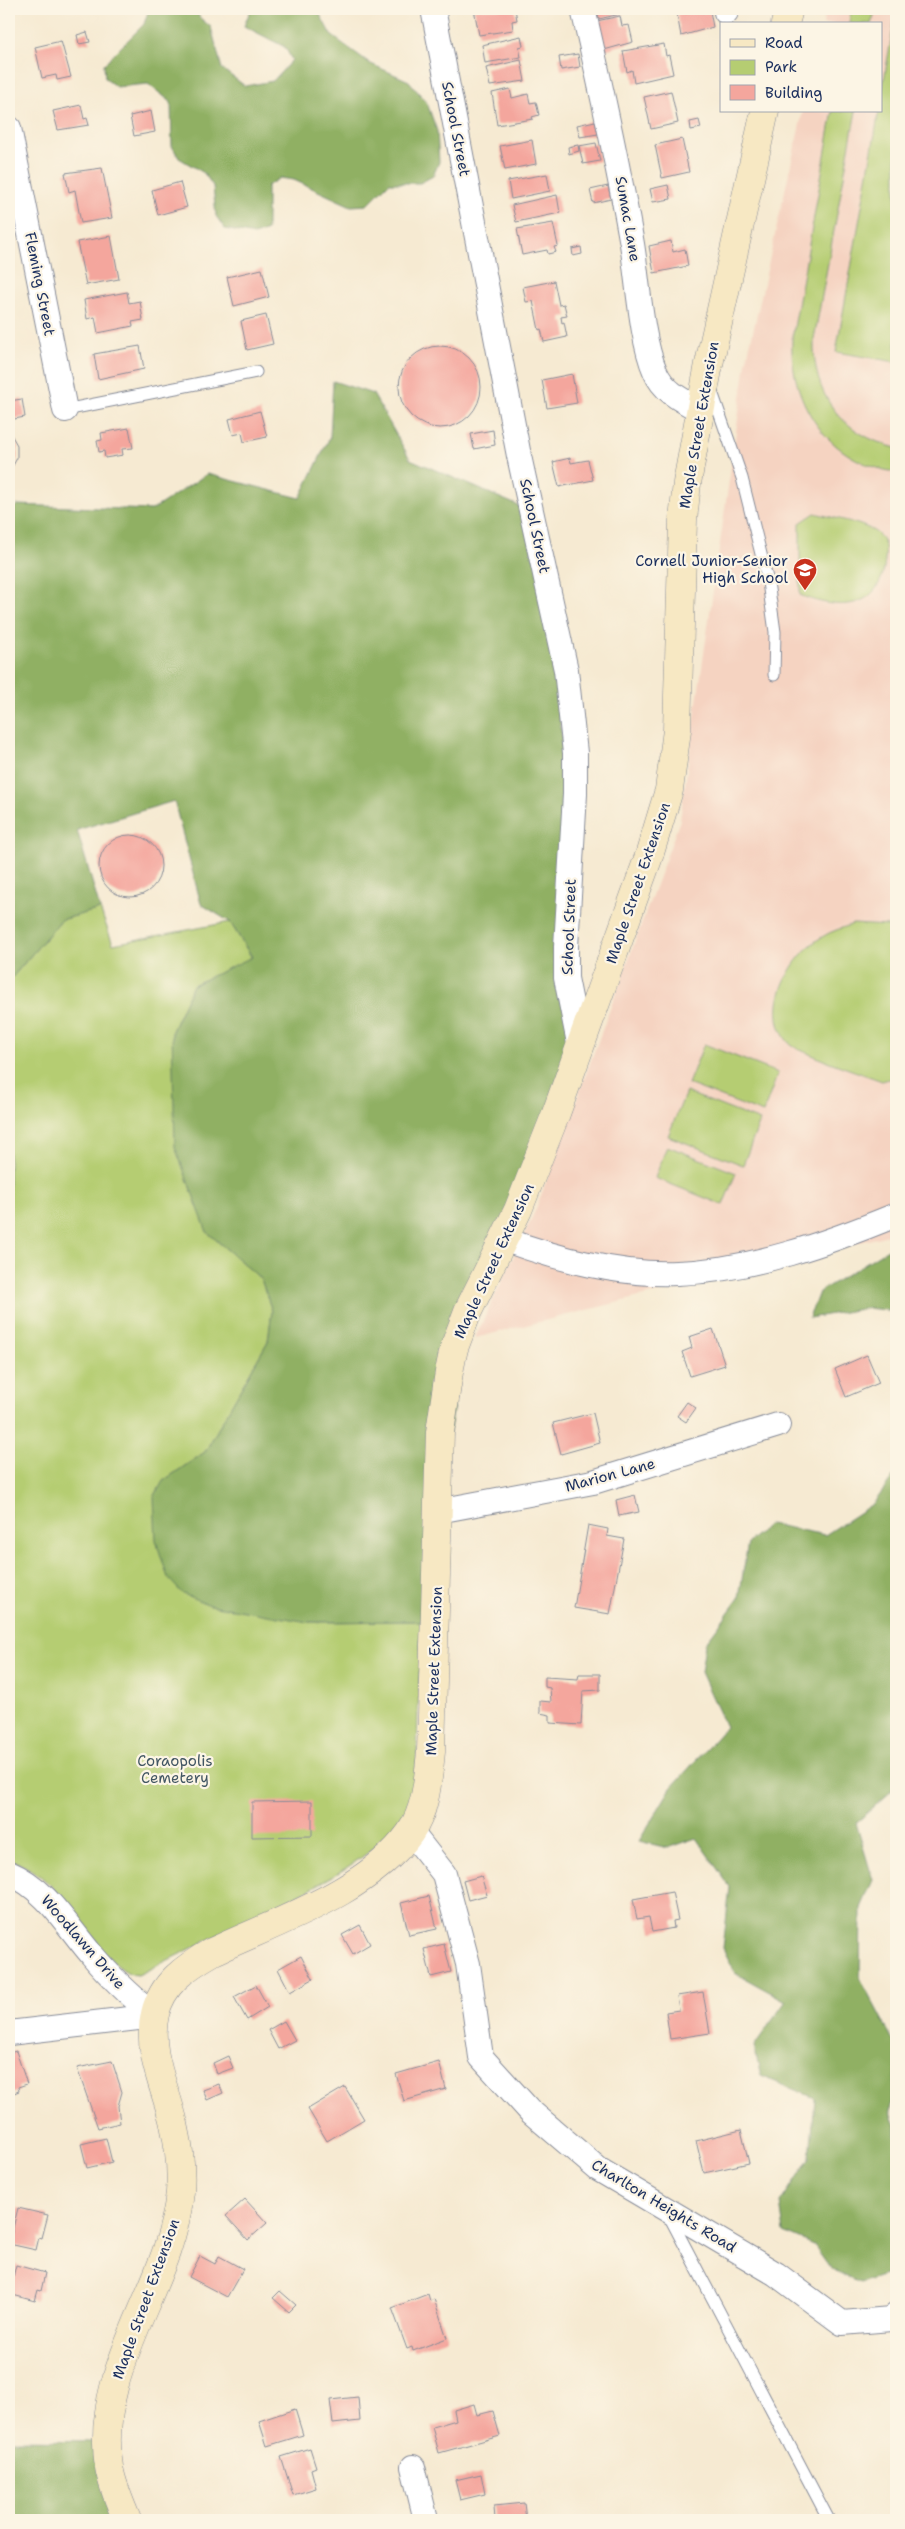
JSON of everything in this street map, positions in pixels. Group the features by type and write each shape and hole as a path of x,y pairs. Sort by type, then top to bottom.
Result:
{"street":[{"name":"School Street","path":"433,9 519,456 566,670 575,754 566,978 580,1048"},
{"name":"Sumac Lane","path":"583,9 619,171 646,334 654,371 662,384 675,396 700,410"},
{"path":"786,22 789,9"},
{"name":"Maple Street Extension","path":"127,2520 109,2467 109,2415 122,2360 170,2239 180,2191 180,2168 174,2124 154,2054 152,2034 158,2003 176,1977 192,1964 212,1952 342,1890 381,1863 411,1832 425,1795 431,1752 440,1432 449,1372 454,1348 468,1311 504,1239 534,1172 649,856 670,790 678,730 683,520 690,458 706,376 766,112"},
{"name":"Fleming Street","path":"9,128 65,410"},
{"path":"504,1239 537,1252 586,1264 676,1273 717,1270 791,1252 853,1233 896,1214"},
{"name":"Marion Lane","path":"438,1511 593,1482 778,1425"},
{"name":"Charlton Heights Road","path":"411,1832 444,1874 468,1964 480,2057 530,2110 598,2169 776,2274 842,2323 890,2319 896,2314"},
{"name":"Woodlawn Drive","path":"9,1873 20,1878 43,1895 114,1980 155,2016"},
{"path":"9,2033 155,2016"},
{"path":"413,2467 426,2520"}],"lane":[{"path":"65,410 256,372"},
{"path":"706,376 742,478 768,582 775,632 774,675"},
{"path":"666,2210 829,2520"}],"shaded area":[{"name":"Cornell Junior-Senior High School","path":"826,9 896,9 896,1233 475,1338 536,1209 680,820 746,363 803,112 882,112 882,22 823,22"}],"green space":[{"path":"149,9 195,9 200,18 211,27 222,69 245,86 273,81 292,60 285,47 244,26 251,9 317,9 331,35 371,64 409,81 427,103 437,131 439,162 433,176 420,183 389,183 367,205 351,206 294,180 280,178 267,186 267,230 254,235 225,229 216,216 213,186 204,173 179,158 172,146 171,102 148,84 116,87 105,78 104,64 144,24"},
{"path":"851,9 876,9 872,22 849,22"},
{"path":"895,17 896,362 836,352 879,112 882,112 882,91"},
{"path":"833,112 856,112 814,339 815,359 818,378 834,410 860,433 877,442 896,448 896,472 872,466 851,456 833,443 818,426 806,407 798,386 793,363 792,339"},
{"path":"333,381 373,394 410,459 533,512 543,562 573,840 580,1048 468,1311 421,1621 308,1622 210,1605 183,1594 168,1578 156,1541 154,1497 163,1481 205,1452 268,1341 272,1311 261,1279 207,1232 175,1147 172,1031 193,985 252,957 230,922 201,904 174,801 77,830 100,909 61,920 9,981 9,513 17,505 152,510 207,474 300,498 330,437"},
{"path":"815,513 866,527 874,531 883,540 885,560 882,577 875,589 866,598 855,603 843,604 814,600 800,595 800,523"},
{"name":"Coraopolis Cemetery","path":"100,909 113,944 230,922 252,958 193,985 172,1031 175,1089 207,1232 261,1279 272,1311 268,1341 205,1452 163,1481 308,1622 421,1621 415,1776 404,1813 392,1830 376,1846 334,1876 138,1975 128,1972 104,1953 47,1882 32,1870 9,1859 9,981 61,920"},
{"path":"853,924 888,926 896,931 896,1077 882,1081 796,1048 790,1044 781,1031 778,1016 783,986 799,957 822,937"},
{"path":"704,1044 778,1073 763,1113 688,1084"},
{"path":"686,1092 760,1121 743,1165 668,1136"},
{"path":"667,1146 736,1173 723,1205 655,1178"},
{"path":"896,1244 896,1311 867,1308 809,1318 819,1292"},
{"path":"896,1473 896,1787 856,1823 873,1880 861,1908 860,1978 896,2046 896,2072 890,2111 896,2125 896,2265 888,2274 860,2283 832,2270 814,2245 784,2232 780,2203 810,2157 815,2098 761,2076 754,2046 786,2001 735,1973 723,1948 730,1887 696,1838 668,1848 639,1841 671,1788 726,1727 701,1672 705,1644 739,1598 748,1542 770,1524 825,1535 874,1503"},
{"path":"9,2440 108,2441 127,2520 9,2520"}],"building":[{"path":"474,9 515,9 517,20 512,21 513,30 479,35"},
{"path":"597,9 623,9 624,13 599,19"},
{"path":"700,9 702,13 710,11 713,27 681,36 677,14"},
{"path":"620,16 622,26 629,25 633,42 604,50 597,21"},
{"path":"87,32 90,42 79,44 77,35"},
{"path":"521,36 523,46 519,47 521,57 485,63 482,45"},
{"path":"61,41 71,77 57,80 56,75 42,78 35,47"},
{"path":"664,44 666,56 669,55 673,74 634,83 632,70 627,72 623,51"},
{"path":"578,54 580,67 561,70 559,57"},
{"path":"521,60 525,81 490,86 486,68"},
{"path":"510,89 512,98 528,94 530,103 536,102 539,115 532,117 533,119 497,125 492,93"},
{"path":"671,91 678,123 651,129 644,97"},
{"path":"81,105 84,119 87,118 89,125 58,130 53,111"},
{"path":"151,111 155,132 134,136 130,116"},
{"path":"699,120 701,128 691,130 690,122"},
{"path":"595,121 598,134 580,137 577,125"},
{"path":"682,139 689,172 662,178 655,145"},
{"path":"532,140 536,164 505,170 500,146"},
{"path":"596,143 600,161 583,164 579,146"},
{"path":"578,145 579,151 569,154 568,147"},
{"path":"102,168 112,218 81,223 75,190 69,192 65,173"},
{"path":"547,174 550,191 511,199 508,181"},
{"path":"180,182 187,207 158,215 152,190"},
{"path":"668,185 671,199 653,202 650,189"},
{"path":"608,186 611,199 593,203 590,190"},
{"path":"557,195 560,213 516,222 512,205"},
{"path":"553,223 558,246 554,247 556,252 548,254 547,250 522,255 517,229"},
{"path":"111,236 119,279 86,285 77,242"},
{"path":"671,241 673,252 685,249 688,266 654,273 649,246"},
{"path":"581,247 582,254 573,256 572,249"},
{"path":"262,269 269,297 234,306 227,277"},
{"path":"554,281 559,305 564,304 567,316 561,317 567,337 544,342 541,329 539,330 533,301 526,302 523,287"},
{"path":"127,292 129,303 140,301 143,320 132,322 133,326 98,333 95,317 87,319 84,300"},
{"path":"266,315 273,344 247,350 241,321"},
{"path":"140,346 144,369 98,379 94,354"},
{"path":"440,346 456,350 469,358 477,371 481,387 477,403 469,416 456,424 440,428 424,424 411,416 403,403 399,387 403,371 411,358 424,350"},
{"path":"572,374 577,403 547,408 542,380"},
{"path":"22,399 25,417 9,420 9,401"},
{"path":"260,411 267,437 244,442 242,433 233,435 229,419"},
{"path":"129,428 133,448 122,449 123,455 105,458 104,451 99,452 97,441 102,440 101,433"},
{"path":"493,430 495,445 474,449 471,434"},
{"path":"9,431 17,445 17,458 9,473"},
{"path":"570,458 571,463 588,460 593,480 559,487 553,462"},
{"path":"130,835 142,838 152,844 158,854 161,866 158,878 152,888 142,894 130,897 118,894 108,888 102,878 99,866 102,854 108,844 118,838"},
{"path":"713,1329 725,1365 690,1376 682,1352 692,1348 689,1337"},
{"path":"867,1355 879,1383 846,1397 835,1369"},
{"path":"687,1402 696,1408 686,1422 677,1416"},
{"path":"593,1413 600,1443 561,1454 553,1423"},
{"path":"635,1495 639,1512 619,1516 616,1500"},
{"path":"588,1525 608,1529 607,1536 624,1539 610,1614 574,1608"},
{"path":"579,1674 600,1674 600,1690 583,1691 581,1725 550,1723 550,1715 540,1713 540,1701 551,1702 550,1688 545,1687 545,1677 578,1679"},
{"path":"312,1801 312,1836 252,1837 252,1802"},
{"path":"481,1876 487,1895 468,1900 463,1881"},
{"path":"672,1892 678,1920 673,1921 674,1928 652,1932 649,1917 637,1919 633,1899"},
{"path":"429,1896 437,1929 409,1935 401,1903"},
{"path":"360,1925 370,1944 353,1954 342,1935"},
{"path":"444,1944 451,1972 431,1977 424,1949"},
{"path":"301,1956 313,1979 290,1992 278,1969"},
{"path":"256,1985 268,2007 247,2020 234,1997"},
{"path":"703,1992 710,2033 670,2039 666,2012 679,2010 677,1996"},
{"path":"284,2021 295,2040 278,2049 268,2030"},
{"path":"16,2051 27,2084 18,2087 19,2091 9,2095 9,2053"},
{"path":"228,2056 233,2068 217,2074 213,2063"},
{"path":"112,2061 122,2092 118,2106 120,2123 98,2128 77,2068"},
{"path":"439,2062 446,2089 404,2101 396,2074"},
{"path":"219,2084 223,2093 207,2100 203,2090"},
{"path":"345,2087 364,2119 327,2141 308,2109"},
{"path":"741,2130 749,2163 704,2173 696,2141"},
{"path":"106,2138 112,2162 87,2168 81,2144"},
{"path":"245,2199 267,2223 248,2240 226,2216"},
{"path":"18,2208 48,2215 42,2238 39,2237 36,2250 9,2244"},
{"path":"200,2256 215,2264 219,2256 243,2269 227,2297 189,2277"},
{"path":"16,2265 45,2273 41,2291 38,2290 35,2301 9,2294"},
{"path":"280,2291 296,2305 289,2312 273,2298"},
{"path":"428,2294 430,2301 434,2299 447,2338 413,2351 412,2347 407,2349 392,2308"},
{"path":"358,2397 360,2421 333,2424 330,2400"},
{"path":"474,2404 477,2415 493,2411 500,2436 439,2453 432,2427 456,2420 454,2410"},
{"path":"295,2409 303,2435 267,2446 259,2421"},
{"path":"310,2448 316,2467 311,2469 316,2488 293,2495 281,2457"},
{"path":"481,2474 485,2494 460,2500 455,2480"},
{"path":"524,2503 526,2520 495,2520 494,2506"}],"place":[{"name":"Cornell Junior-Senior High School","path":"805,591"}]}
